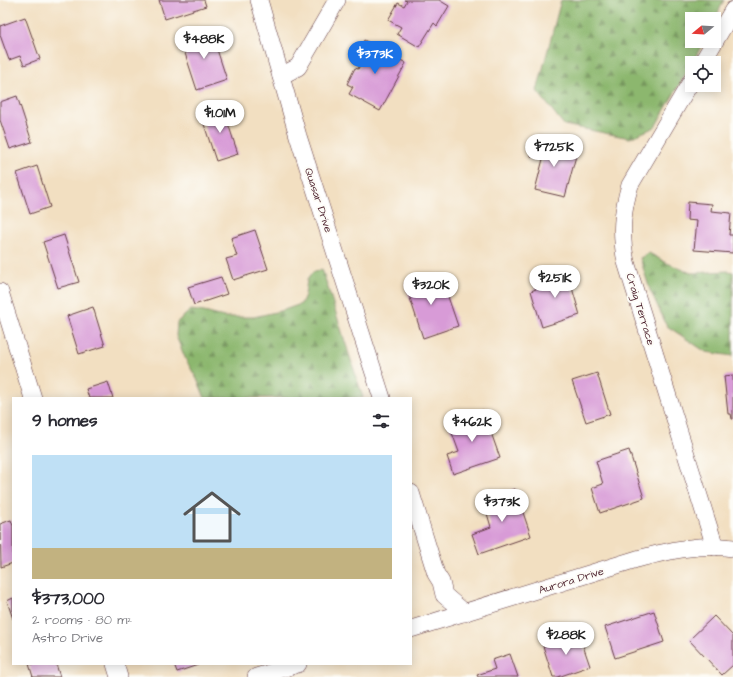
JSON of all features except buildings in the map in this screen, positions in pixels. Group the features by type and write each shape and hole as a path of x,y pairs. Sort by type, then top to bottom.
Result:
{"street":[{"name":"Quasar Drive","path":"259,0 298,136 382,397"},
{"path":"281,76 298,67 337,0"},
{"path":"706,56 733,10"},
{"name":"Craig Terrace","path":"685,92 630,185 622,219 622,244 626,262 715,547"},
{"path":"0,292 33,397"},
{"path":"412,496 444,595 465,612"},
{"name":"Aurora Drive","path":"412,629 663,552 695,547 733,548"},
{"path":"115,665 119,677"},
{"path":"256,677 295,665"}],"green space":[{"path":"561,0 724,0 718,12 685,12 685,48 700,48 695,56 685,56 685,74 655,127 630,138 564,125 537,91"},
{"path":"649,253 667,263 691,273 733,272 733,356 706,352 667,326 650,290 640,258"},
{"path":"322,269 363,397 205,397 176,336 177,322 191,310 224,317 254,317 284,310 301,304 305,295 307,280 312,273"}]}
